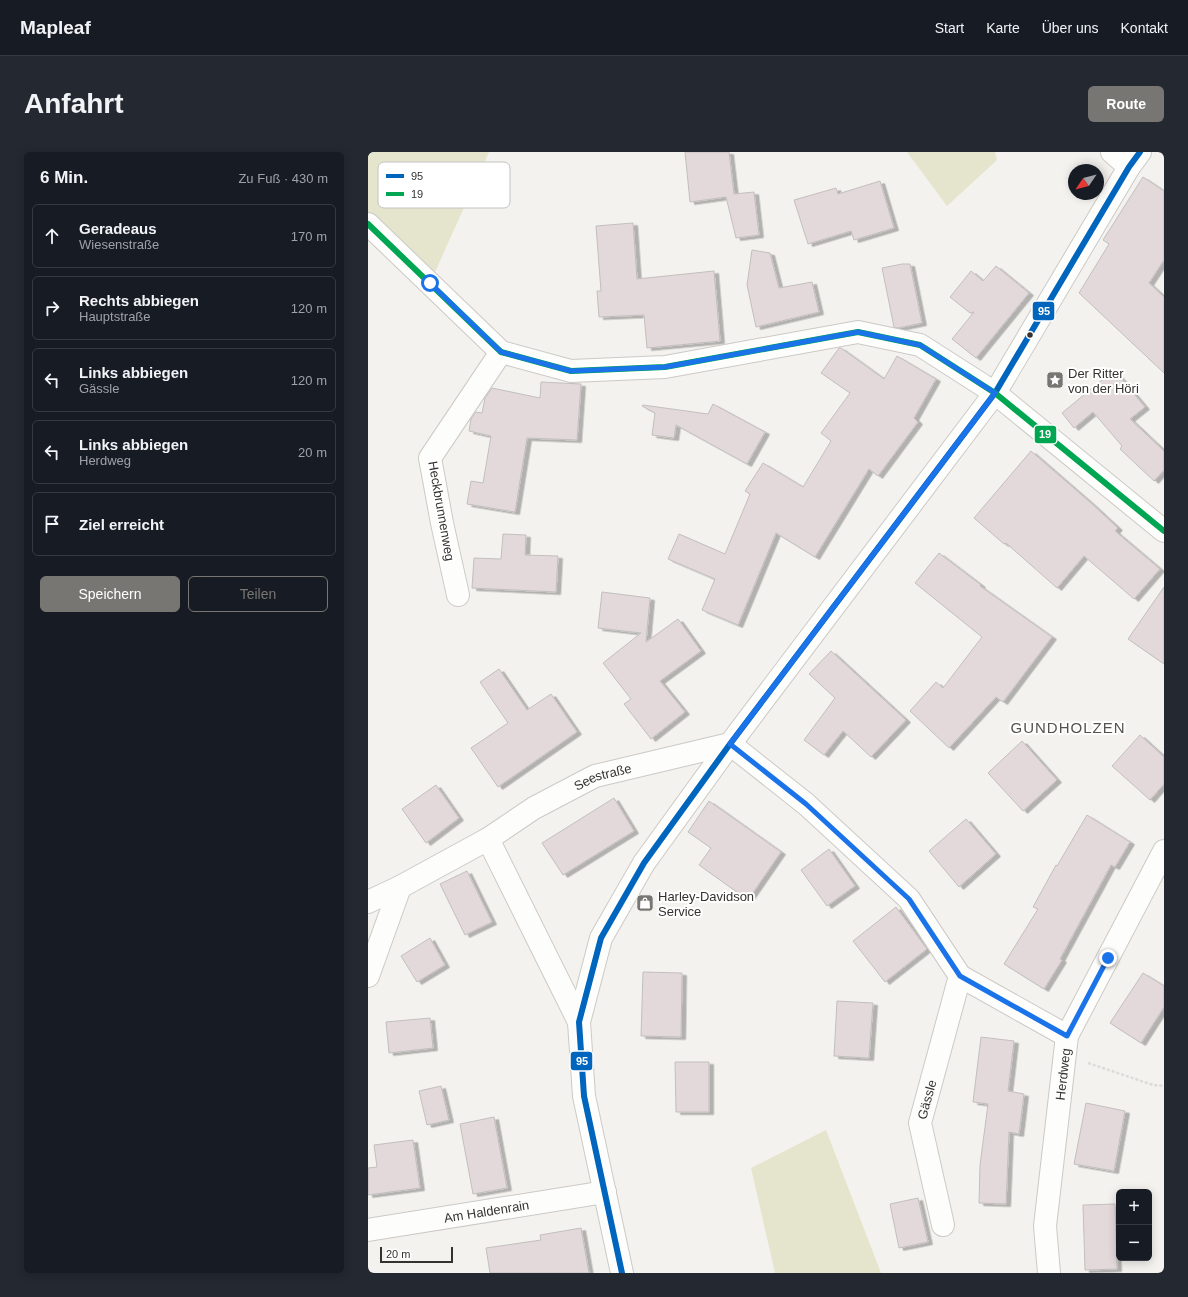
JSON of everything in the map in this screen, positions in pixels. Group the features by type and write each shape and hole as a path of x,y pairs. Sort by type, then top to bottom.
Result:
{"street":[{"path":"622,1273 584,1096 579,1022 601,938 644,863 730,744 995,393 1135,160 1112,152"},
{"path":"368,224 501,352 571,371 665,367 858,332 920,345 995,393 1164,531"},
{"name":"Heckbrunnenweg","path":"458,595 442,523 430,458 501,352"},
{"path":"730,744 806,804 909,899 960,976 1066,1046"},
{"name":"Seestraße","path":"368,902 400,887 488,839 534,808 595,776 730,744"},
{"path":"488,839 579,1022"},
{"name":"Herdweg","path":"1048,1273 1045,1226 1066,1046 1164,851"},
{"path":"368,976 400,887"},
{"name":"Gässle","path":"944,1225 920,1123 960,976"},
{"name":"Am Haldenrain","path":"368,1230 605,1192"}],"path":[{"path":"1066,1046 1153,1085 1164,1086"}],"green space":[{"path":"368,152 489,152 484,162 378,162 378,208 464,208 430,283 368,224"},
{"path":"907,152 995,152 997,160 947,206"},
{"path":"826,1130 881,1273 775,1273 751,1168"}],"building":[{"path":"685,152 729,152 734,194 754,192 759,235 736,238 726,197 690,202"},
{"path":"1143,177 1164,191 1164,260 1149,283 1164,297 1164,373 1079,293 1109,244 1103,240"},
{"path":"880,181 894,228 854,240 851,231 808,244 794,200 836,188 838,194"},
{"path":"633,223 637,279 714,271 720,341 647,348 644,315 599,317 597,291 601,291 596,226"},
{"path":"752,250 770,253 779,288 812,282 819,312 756,327 747,285"},
{"path":"910,264 922,323 898,328 894,327 882,268"},
{"path":"996,266 1029,293 976,358 952,339 974,312 970,313 950,297 971,271 983,281"},
{"path":"839,348 884,379 897,356 936,379 914,418 918,422 878,476 869,469 815,557 776,533 738,625 702,610 715,579 668,559 679,534 725,554 750,494 745,491 763,463 803,487 831,441 821,433 850,393 821,373"},
{"path":"1114,370 1145,407 1130,419 1164,451 1164,470 1154,481 1120,449 1122,446 1093,412 1074,428 1062,413"},
{"path":"541,382 581,384 577,440 527,438 515,512 467,504 471,481 483,483 491,436 469,431 471,419 476,412 482,413 485,398 492,388 540,398"},
{"path":"713,404 765,432 747,464 676,425 674,438 652,435 655,413 642,406 708,414"},
{"path":"1031,451 1118,528 1115,531 1160,569 1134,599 1084,556 1057,588 1006,543 1004,544 974,518"},
{"path":"503,534 526,535 525,555 558,556 556,592 472,588 474,558 501,559"},
{"path":"939,553 981,585 980,586 1052,637 1003,702 996,697 949,748 910,711 936,682 943,688 982,637 915,583"},
{"path":"1164,587 1164,664 1128,639"},
{"path":"602,592 650,598 646,642 678,619 701,651 660,681 685,712 651,739 624,704 631,699 603,663 641,633 598,628"},
{"path":"831,651 906,720 871,757 843,731 824,755 804,740 835,698 809,674"},
{"path":"499,669 527,710 551,694 577,732 498,787 471,748 508,723 480,682"},
{"path":"1140,735 1164,757 1164,784 1150,800 1112,766"},
{"path":"1022,741 1057,780 1023,811 988,773"},
{"path":"436,785 459,818 426,843 402,809"},
{"path":"614,798 634,831 563,875 542,843"},
{"path":"709,801 781,852 748,900 699,865 711,848 688,832"},
{"path":"1087,815 1130,842 1115,867 1111,865 1060,959 1062,960 1044,989 1004,964 1038,909 1033,907 1056,865 1057,866"},
{"path":"966,819 996,854 959,887 929,851"},
{"path":"829,849 855,886 827,906 801,870"},
{"path":"467,871 492,922 465,935 440,884"},
{"path":"896,907 927,949 885,982 853,941"},
{"path":"430,938 445,965 417,982 401,956"},
{"path":"643,972 682,973 681,1037 641,1036"},
{"path":"1143,973 1164,986 1164,1007 1141,1043 1110,1023"},
{"path":"837,1001 873,1003 869,1058 834,1056"},
{"path":"430,1018 433,1048 389,1053 386,1022"},
{"path":"981,1037 1014,1041 1008,1091 1024,1094 1019,1134 1009,1132 1006,1204 979,1203 980,1165 988,1104 973,1102"},
{"path":"675,1062 709,1062 709,1112 676,1112"},
{"path":"441,1086 449,1120 427,1125 419,1091"},
{"path":"1086,1103 1125,1111 1114,1171 1074,1164"},
{"path":"494,1117 507,1188 473,1194 460,1124"},
{"path":"413,1140 420,1188 368,1195 368,1168 377,1167 374,1145"},
{"path":"918,1198 928,1242 899,1248 890,1204"},
{"path":"1115,1204 1117,1269 1085,1270 1083,1205"},
{"path":"581,1228 589,1273 490,1273 486,1248 541,1240 540,1235"}],"transit line":[{"name":"95","path":"622,1273 584,1096 579,1022 601,938 644,863 730,744 995,393 1129,167 1140,152"},
{"name":"19","path":"368,224 501,352 571,371 665,367 858,332 920,345 995,393 1164,531"}],"place":[{"name":"Der Ritter von der Höri","path":"1055,380"},
{"name":"Harley-Davidson Service","path":"645,903"}],"district":[{"name":"GUNDHOLZEN","path":"1068,728"}],"route":[{"path":"430,283 501,352 571,371 665,367 858,332 920,345 995,393 730,744 806,804 909,899 960,976 1067,1036 1108,958"}]}
